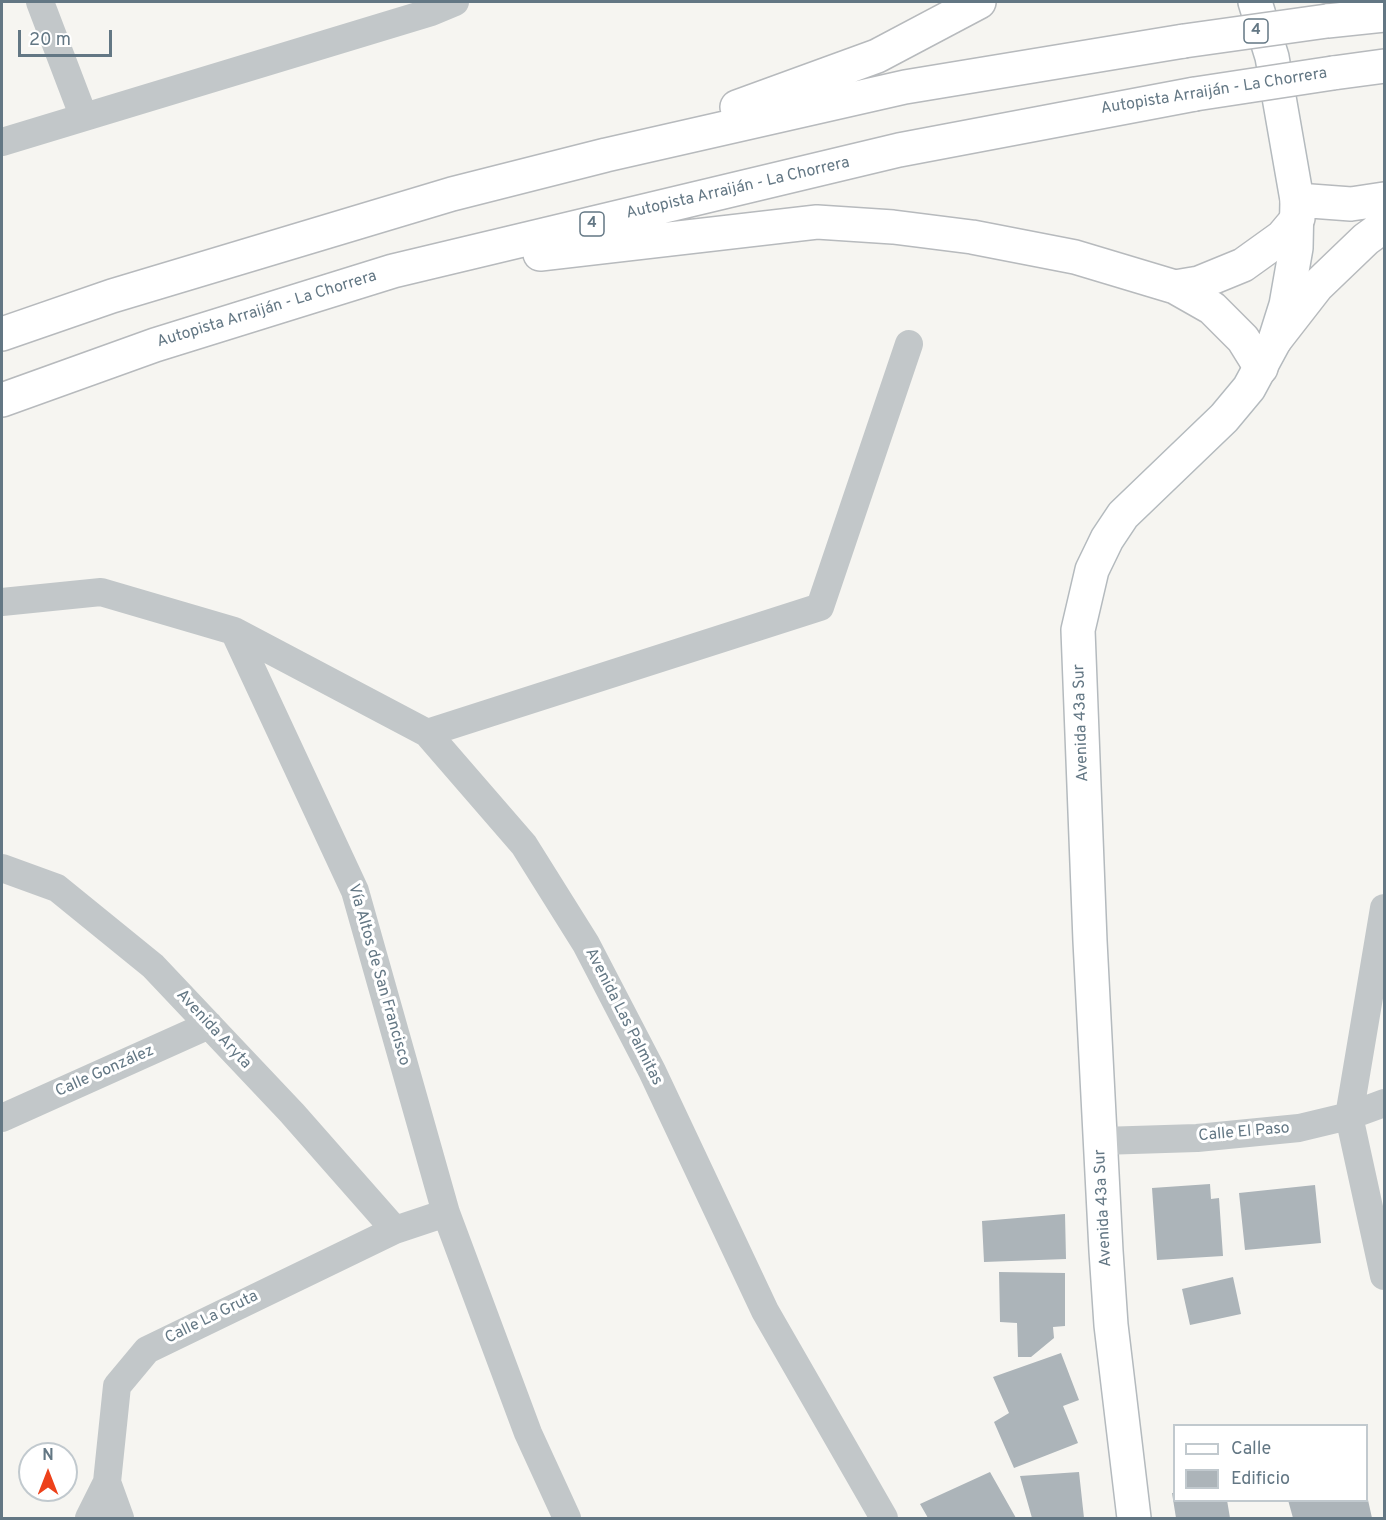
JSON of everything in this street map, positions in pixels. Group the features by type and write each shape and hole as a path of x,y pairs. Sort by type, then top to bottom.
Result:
{"main road":[{"path":"606,155 877,56 979,2"},
{"name":"Avenida 43a Sur","path":"1134,1518 1111,1325 1078,630 1083,600 1092,570 1107,539 1123,515 1224,418 1268,354 1292,280 1297,209 1272,57 1255,2"},
{"name":"4","path":"2,334 112,296 430,201 606,155 905,87 1184,41 1384,15"},
{"name":"Autopista Arraiján - La Chorrera","path":"2,400 155,345 393,271 899,150 1195,94 1384,66"},
{"path":"1175,287 1199,283 1243,265 1282,237 1297,209 1384,199"},
{"path":"393,271 818,222 893,227 972,237 1075,257 1175,287 1212,308 1243,339 1268,354 1317,286 1384,225"}],"street":[{"path":"40,2 83,115"},
{"path":"2,142 83,115 420,15 455,2"},
{"path":"427,733 820,607 909,345"},
{"path":"2,602 101,592 234,631"},
{"name":"Avenida Las Palmitas","path":"234,631 427,733 524,845 586,944 652,1071 765,1311 884,1518"},
{"name":"Vía Altos de San Francisco","path":"234,631 355,891 446,1213 528,1433 567,1518"},
{"name":"Avenida Aryta","path":"2,868 57,888 153,966 395,1230"},
{"path":"1384,908 1349,1116 1384,1276"},
{"name":"Calle González","path":"2,1118 209,1025"},
{"name":"Calle El Paso","path":"1101,1141 1197,1138 1299,1128 1349,1116 1384,1102"},
{"name":"Calle La Gruta","path":"89,1518 107,1482 117,1386 147,1350 395,1230 446,1213"},
{"path":"107,1482 120,1518"}],"building":[{"path":"1210,1184 1211,1199 1219,1198 1223,1256 1157,1260 1152,1188"},
{"path":"1315,1185 1321,1243 1245,1250 1239,1193"},
{"path":"1065,1214 1066,1259 984,1262 982,1221"},
{"path":"999,1272 1065,1273 1065,1326 1053,1327 1054,1338 1031,1357 1018,1357 1017,1323 1000,1322"},
{"path":"1233,1277 1241,1314 1190,1325 1182,1289"},
{"path":"1061,1353 1079,1400 1063,1406 1078,1443 1014,1468 994,1422 1009,1413 993,1377"},
{"path":"990,1472 1016,1518 928,1518 920,1504"},
{"path":"1079,1472 1084,1518 1032,1518 1020,1476"},
{"path":"1368,1500 1372,1518 1293,1518 1289,1502 1368,1502"},
{"path":"1173,1502 1227,1502 1230,1518 1176,1518"}]}
